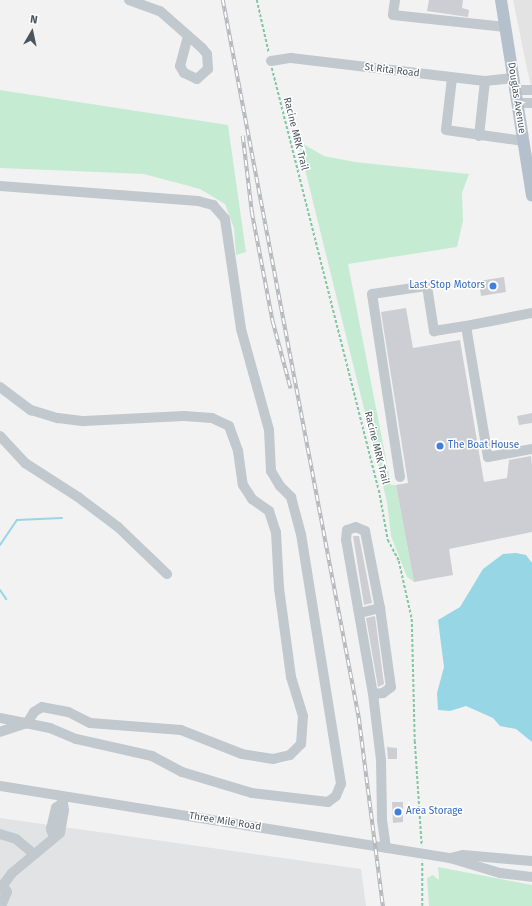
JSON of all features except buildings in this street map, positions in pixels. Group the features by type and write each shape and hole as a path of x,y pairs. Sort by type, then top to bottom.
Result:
{"main road":[{"name":"Douglas Avenue","path":"501,0 532,196"}],"street":[{"path":"129,0 160,10 181,26 188,37"},
{"path":"396,0 393,16 505,27"},
{"name":"St Rita Road","path":"271,61 291,58 452,78 514,84 532,90"},
{"path":"452,78 446,130 479,136 523,141"},
{"path":"479,136 485,81"},
{"path":"517,103 532,103"},
{"path":"0,186 198,201 213,205 224,219 242,329 269,430 271,471 280,486 291,497 301,534 341,784 336,796 328,802 252,793 182,772 152,756 76,739 28,723 0,718"},
{"path":"400,477 372,294 427,286 434,331 532,313"},
{"path":"466,326 488,457 532,449"},
{"path":"0,387 31,410 58,418 84,421 184,416 212,418 229,426 238,451 243,485 252,499 269,511 276,532 279,588 291,677 303,716 301,744 290,755 273,759 242,754 181,730 90,723 68,712 42,707 34,712 28,723 0,732"},
{"path":"0,436 25,463 78,497 112,523 167,574"},
{"path":"373,694 383,693 391,687 380,608 365,531 356,527 347,530 346,540 373,694 386,848"},
{"path":"360,613 380,608"},
{"name":"Three Mile Road","path":"0,786 62,800 422,853 450,858 500,873 532,877"},
{"path":"1,906 6,892 2,888 12,872 60,833 64,810 62,800"},
{"path":"0,834 16,839 34,854"},
{"name":"Three Mile Road","path":"450,858 463,855 532,861"}],"path":[{"name":"Racine MRK Trail","path":"257,0 379,490 388,540 399,561 412,619 414,742 422,853 422,906"}],"shaded area":[{"path":"513,0 532,0 532,93"},
{"path":"0,818 361,869 366,906 0,906"}],"green space":[{"path":"0,90 228,125 246,252 236,255 234,228 225,204 200,189 144,174 0,168"},
{"path":"298,141 324,156 355,162 469,174 462,193 463,221 457,247 348,264 391,485 396,485 414,582 407,577 391,536 387,502"},
{"path":"438,867 532,885 532,906 429,906 427,878 433,875 439,880"}],"water":[{"path":"516,553 526,555 532,563 532,742 516,729 500,726 493,718 466,706 450,711 438,710 437,693 444,667 438,620 460,607 483,569 503,554"}],"waterway":[{"path":"0,545 17,520 62,518"},
{"path":"0,590 6,599"}],"railway":[{"path":"223,0 359,718 383,906"},
{"path":"243,136 252,212 273,322 291,389"}],"place":[{"name":"Last Stop Motors","path":"493,286"},
{"name":"The Boat House","path":"440,446"},
{"name":"Area Storage","path":"398,812"}]}
